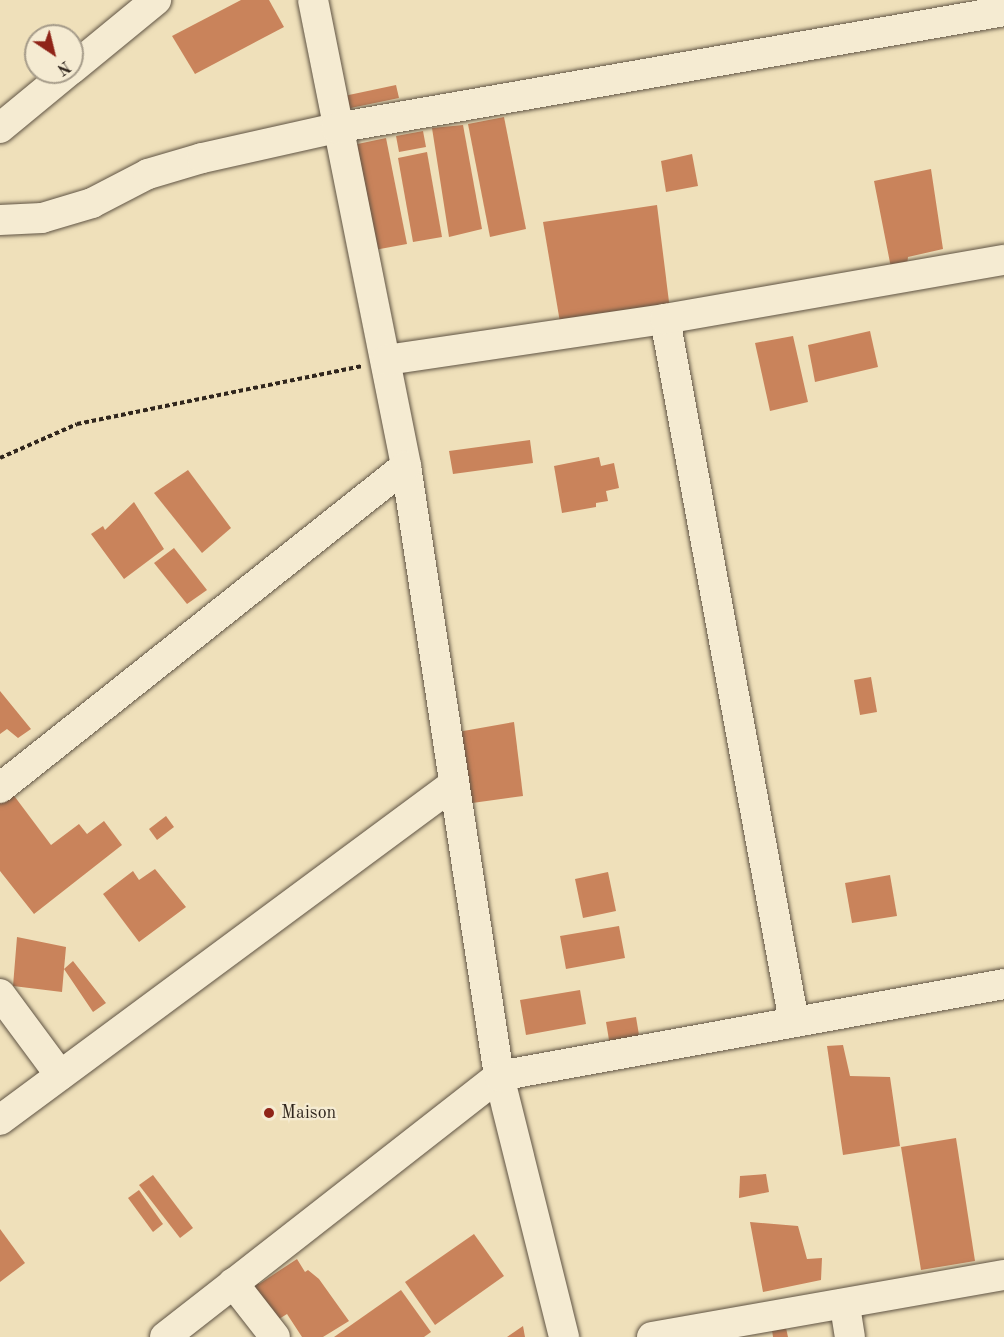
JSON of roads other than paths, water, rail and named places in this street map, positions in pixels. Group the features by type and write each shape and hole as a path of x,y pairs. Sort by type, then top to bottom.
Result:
{"street":[{"path":"84,59 156,0"},
{"path":"313,0 336,128 387,360 499,1076 564,1337"},
{"path":"0,220 42,218 92,203 148,174 202,158 336,128 1004,10"},
{"path":"0,128 53,84"},
{"path":"387,360 665,319 1004,260"},
{"path":"665,319 794,1022"},
{"path":"0,788 405,466"},
{"path":"0,1120 454,784"},
{"path":"165,1337 499,1076 1004,984"},
{"path":"0,994 60,1075"},
{"path":"652,1337 845,1305 1004,1275"},
{"path":"233,1283 275,1337"},
{"path":"845,1305 850,1337"}],"place":[{"name":"Maison","path":"269,1113"}]}
